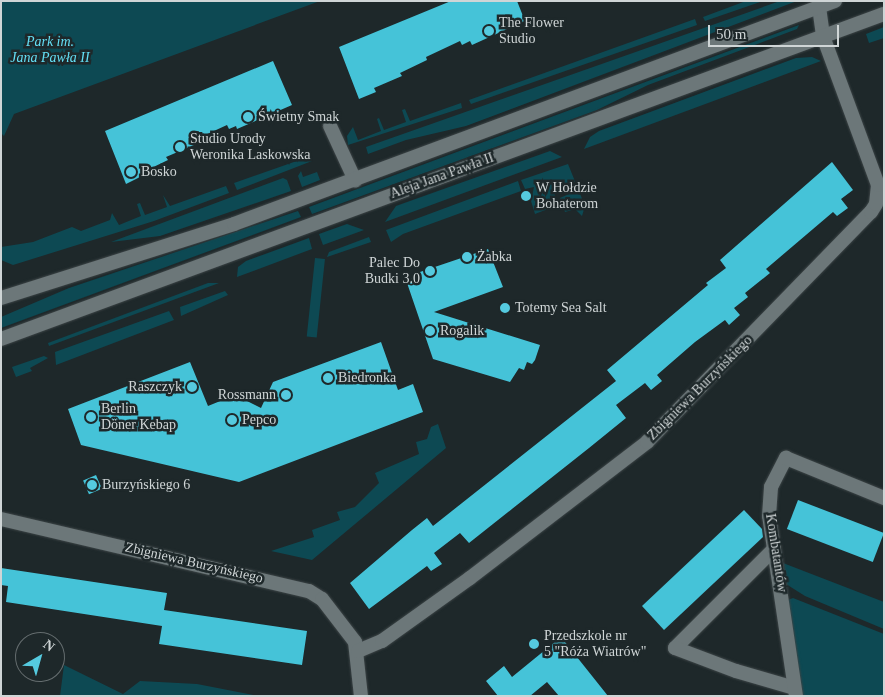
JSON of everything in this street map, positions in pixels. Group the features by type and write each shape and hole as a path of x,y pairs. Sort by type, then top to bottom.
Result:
{"street":[{"name":"Aleja Jana Pawła II","path":"1,298 234,224 818,4 835,1"},
{"name":"Zbigniewa Burzyńskiego","path":"358,651 382,641 470,578 647,442 860,226 876,204 878,185 823,36 818,4"},
{"name":"Aleja Jana Pawła II","path":"1,339 884,14"},
{"path":"330,126 355,180"},
{"name":"Kombatantów","path":"795,692 774,549 769,498 786,458 884,498"},
{"name":"Zbigniewa Burzyńskiego","path":"1,519 296,586 322,599 350,633 358,651 361,696"},
{"path":"774,549 676,648 795,692"}],"green space":[{"name":"Park im. Jana Pawła II","path":"1,1 320,1 14,114 4,136 1,133"},
{"path":"746,1 763,1 705,21 703,17"},
{"path":"780,1 797,1 466,126 406,140 368,154 366,147"},
{"path":"695,19 697,25 471,104 469,100"},
{"path":"799,25 797,29 648,85 597,110 312,214 309,207"},
{"path":"884,27 884,38 869,43 866,34"},
{"path":"812,57 821,61 584,149 590,137 599,131 796,58"},
{"path":"461,103 462,108 348,145 347,136 353,127 358,140 381,131 377,119 379,118 384,130 406,122 402,110 405,109 410,121"},
{"path":"550,151 562,157 385,222 396,206"},
{"path":"311,156 312,161 237,190 234,183"},
{"path":"568,164 585,206 582,216 575,209 565,212 560,198 569,194 566,187 554,192 558,205 535,214 531,201 534,187 525,189 521,180"},
{"path":"301,171 303,177 317,172 320,180 302,187 298,176"},
{"path":"283,178 287,180 291,191 160,236 111,242"},
{"path":"518,181 521,191 403,234 391,242 386,230"},
{"path":"226,186 229,193 154,221 13,265 1,260 1,247 33,242 72,227 81,231 110,220 112,213 119,225 141,216 137,204 140,203 145,215 167,207 163,195 170,206"},
{"path":"298,211 301,217 1,328 1,317 69,288"},
{"path":"347,224 364,230 323,245 319,234"},
{"path":"369,237 371,242 327,257 329,252"},
{"path":"309,238 312,249 237,277 238,267 246,261"},
{"path":"315,258 325,259 317,338 307,337"},
{"path":"208,283 219,283 49,346 48,343"},
{"path":"225,291 228,295 181,316 180,307"},
{"path":"169,311 174,320 56,365 55,352"},
{"path":"44,356 48,358 30,368 32,371 16,377 12,367"},
{"path":"438,424 446,448 312,560 271,551 314,537 312,530 340,520 337,512 355,507 379,483 375,473 419,454 416,442 427,439 431,427"},
{"path":"783,563 884,602 884,629 805,596 786,584"},
{"path":"793,598 884,634 884,696 801,696 788,600"},
{"path":"65,665 123,694 140,681 197,684 258,696 60,696 62,682 65,682"}],"building":[{"path":"451,1 517,1 525,21 472,45 470,41 462,45 460,41 426,57 427,60 400,73 402,76 374,88 376,92 359,99 339,47"},
{"path":"273,61 292,105 237,129 236,126 229,129 227,125 192,141 194,145 166,157 168,160 141,173 142,176 126,184 105,131"},
{"path":"832,162 853,190 841,199 848,208 837,216 833,212 766,269 770,273 745,293 748,297 734,308 740,315 729,325 725,320 695,342 657,375 662,381 651,390 645,383 616,405 626,418 589,448 469,543 460,533 434,553 442,564 431,571 427,566 369,609 350,583 427,518 433,526 616,381 607,370 708,285 706,283 726,268 720,260"},
{"path":"488,249 503,287 434,312 540,345 532,364 527,362 524,370 519,368 510,382 433,359 406,280 418,276 417,273"},
{"path":"381,342 398,390 413,384 423,412 239,482 81,445 68,409 190,362 208,406 235,395 261,408 273,382"},
{"name":"Burzyńskiego 6","path":"96,475 102,489 89,494 83,480"},
{"path":"798,500 884,533 873,562 787,529"},
{"path":"744,510 762,529 763,537 664,630 642,606"},
{"path":"1,568 167,593 164,610 307,631 302,665 159,644 162,626 6,602 8,586 1,585"},
{"path":"561,637 608,696 559,696 547,682 530,696 498,696 486,681 504,666 512,677"}],"place":[{"name":"The Flower Studio","path":"489,31"},
{"name":"Świetny Smak","path":"248,117"},
{"name":"Studio Urody Weronika Laskowska","path":"180,147"},
{"name":"Bosko","path":"131,172"},
{"name":"W Hołdzie Bohaterom","path":"526,196"},
{"name":"Żabka","path":"467,257"},
{"name":"Palec Do Budki 3.0","path":"430,271"},
{"name":"Totemy Sea Salt","path":"505,308"},
{"name":"Rogalik","path":"430,331"},
{"name":"Biedronka","path":"328,378"},
{"name":"Raszczyk","path":"192,387"},
{"name":"Rossmann","path":"286,395"},
{"name":"Berlin Döner Kebap","path":"91,417"},
{"name":"Pepco","path":"232,420"},
{"name":"Burzyńskiego 6","path":"92,485"},
{"name":"Przedszkole nr 5 \"Róża Wiatrów\"","path":"534,644"}]}
